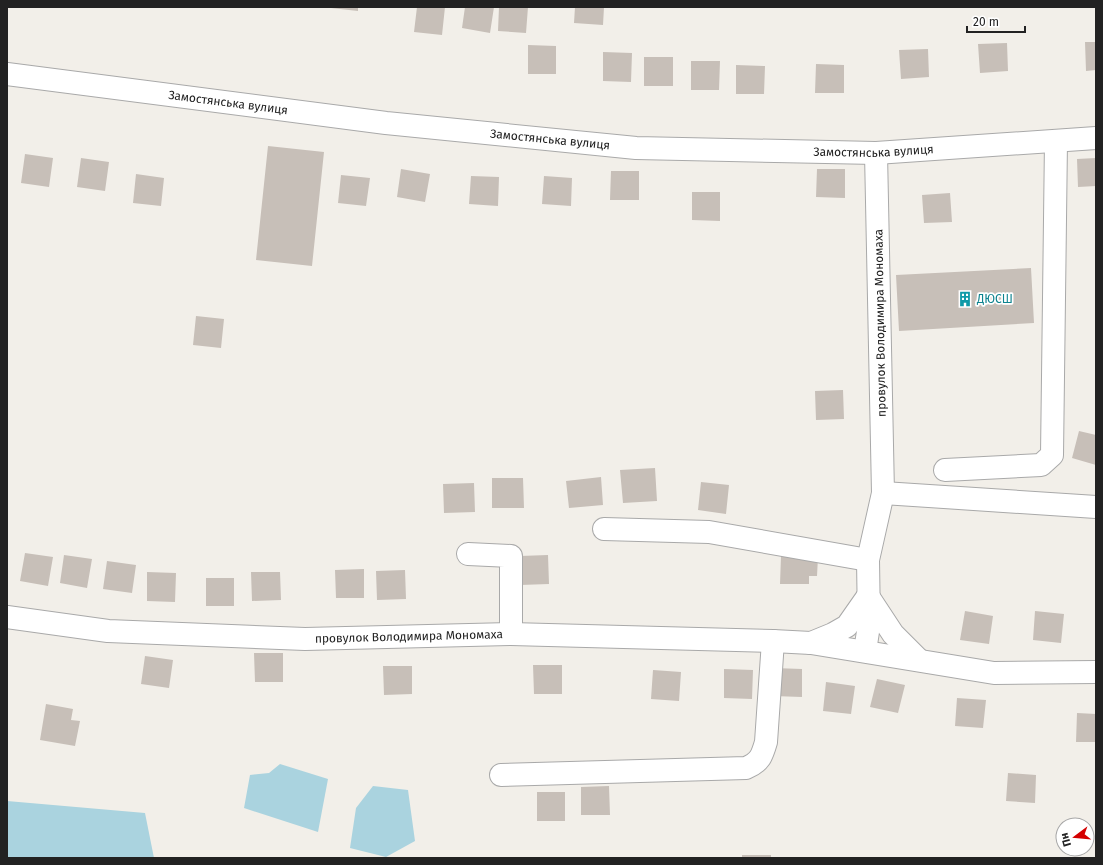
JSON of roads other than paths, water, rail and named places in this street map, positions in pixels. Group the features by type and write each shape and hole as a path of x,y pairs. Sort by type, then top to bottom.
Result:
{"street":[{"name":"Замостянська вулиця","path":"7,74 386,123 636,148 876,153 1056,142 1096,138"},
{"path":"945,470 1041,465 1052,455 1056,142"},
{"name":"провулок Володимира Мономаха","path":"865,651 869,625 868,560 883,493 876,153"},
{"path":"883,493 1096,507"},
{"path":"604,528 709,532 868,560"},
{"path":"468,554 511,556 511,634"},
{"name":"провулок Володимира Мономаха","path":"811,643 833,634 847,626 868,596"},
{"path":"868,596 893,634 919,660"},
{"name":"провулок Володимира Мономаха","path":"7,617 108,631 305,638 511,634 773,641 811,643 994,673 1096,672"},
{"path":"501,775 746,768 755,764 762,756 766,742 773,641"}],"water":[{"path":"280,764 328,779 318,832 244,808 250,775 269,773"},
{"path":"373,786 408,790 415,841 386,857 350,848 356,808"},
{"path":"7,801 145,813 154,858 7,858"}],"place":[{"name":"ДЮСШ","path":"965,299"}]}
